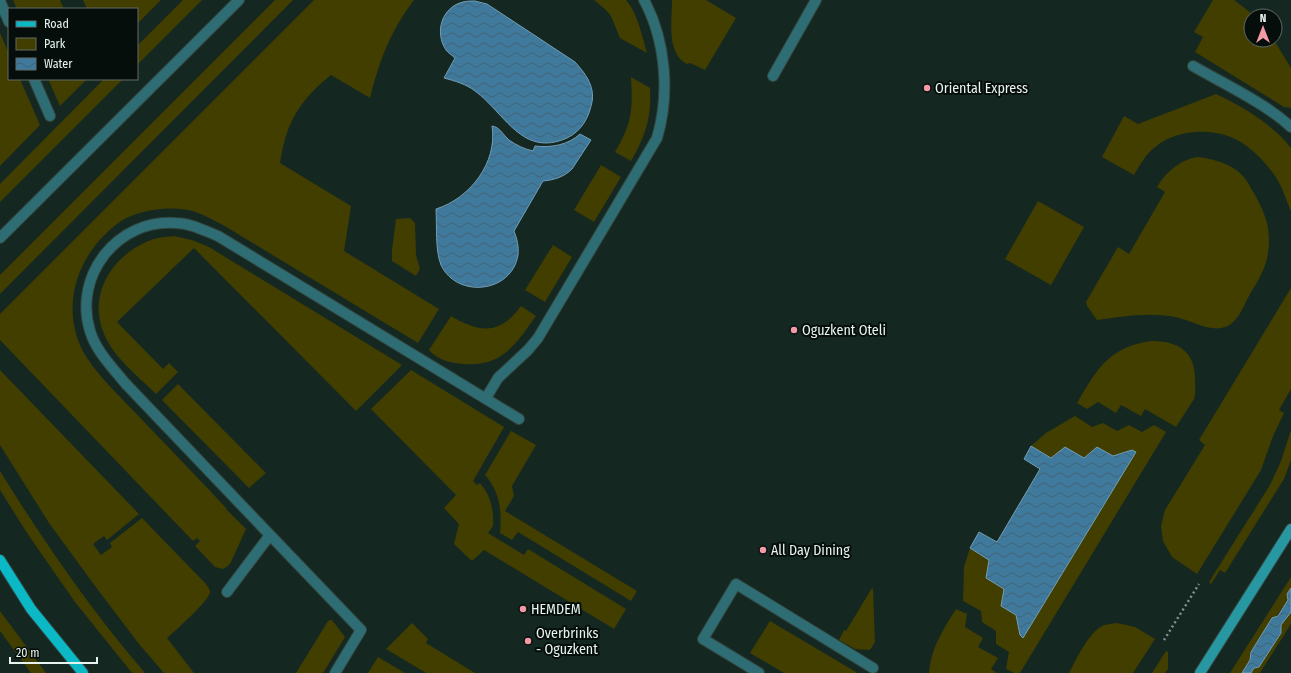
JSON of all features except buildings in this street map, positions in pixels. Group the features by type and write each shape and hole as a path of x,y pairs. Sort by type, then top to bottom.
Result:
{"main road":[{"path":"1200,673 1291,528"},
{"path":"0,560 31,609 83,673"}],"street":[{"path":"0,238 239,0"},
{"path":"486,398 498,378 528,350 538,338 656,138 663,112 663,57 650,11 644,0"},
{"path":"772,76 816,0"},
{"path":"0,1 8,20"},
{"path":"1193,66 1259,104 1284,120 1291,127"},
{"path":"34,80 50,116"},
{"path":"335,673 361,630 125,383 98,350 93,340 87,320 86,304 92,276 108,250 121,238 134,230 160,223 174,222 198,227 218,236 519,419"},
{"path":"227,592 270,535"},
{"path":"759,673 702,639 736,584 873,668"}],"path":[{"path":"1164,640 1199,584"}],"green space":[{"path":"13,0 60,0 64,8 17,8"},
{"path":"83,0 161,0 138,23 138,8 87,8"},
{"path":"183,0 202,0 138,64 138,45"},
{"path":"275,0 293,0 0,294 0,275"},
{"path":"314,0 414,0 398,23 387,46 370,98 331,75 310,94 290,124 280,163 351,206 344,251 439,309 418,343 223,225 200,214 183,209 153,210 124,219 102,237 91,252 81,268 75,286 73,304 74,322 78,340 93,367 227,509 225,511 227,510 246,529 231,562 223,569 215,567 195,546 200,541 197,538 193,541 0,340 0,314"},
{"path":"594,0 626,0 637,18 647,53 620,38 611,16"},
{"path":"672,0 706,0 736,18 705,70 690,63 687,64 680,59 676,52 673,44 671,26"},
{"path":"1213,0 1234,0 1244,8 1243,8 1243,48 1279,48 1291,68 1291,108 1284,107 1195,52 1203,37 1194,32"},
{"path":"0,33 8,52 8,80 20,80 40,125 0,166"},
{"path":"631,77 650,88 650,108 644,135 631,161 615,152 625,133 630,116 632,98"},
{"path":"48,80 86,80 60,106"},
{"path":"103,80 122,80 0,202 0,184"},
{"path":"1216,94 1257,117 1275,131 1291,148 1291,211 1279,182 1266,164 1247,146 1237,140 1217,133 1194,132 1172,137 1148,154 1134,175 1102,157 1124,116 1138,124"},
{"path":"1198,157 1221,162 1232,167 1242,175 1256,197 1268,227 1269,244 1267,259 1261,274 1241,312 1232,323 1222,328 1202,326 1175,317 1156,315 1126,316 1097,320 1087,306 1086,302 1118,247 1129,254 1165,192 1157,187 1161,181 1169,171 1180,163"},
{"path":"601,165 621,177 594,222 574,210"},
{"path":"1038,201 1084,227 1051,285 1005,259"},
{"path":"410,218 415,223 416,255 420,269 416,276 392,261 396,219"},
{"path":"174,236 192,240 209,247 402,365 356,411 194,248 117,322 163,369 169,363 178,372 156,394 120,359 108,343 100,320 99,306 105,281 112,269 121,259 147,241"},
{"path":"553,245 572,257 545,302 525,290"},
{"path":"1291,288 1291,389 1279,410 1284,413 1273,436 1261,470 1197,574 1172,557 1163,541 1161,526 1165,510 1205,445 1199,440"},
{"path":"521,306 536,316 514,345 498,358 488,362 476,364 458,364 440,359 429,350 451,316 471,326 489,328 505,322"},
{"path":"1151,341 1160,341 1176,345 1187,354 1194,368 1194,399 1176,427 1145,409 1141,416 1121,405 1116,413 1098,402 1087,409 1077,403 1098,370 1114,354 1125,348"},
{"path":"0,370 139,514 107,540 104,536 93,544 101,555 112,547 110,543 142,518 206,584 210,590 204,602 167,638 194,673 164,673 139,644 49,523 0,445"},
{"path":"411,370 504,427 473,481 477,485 480,483 487,493 491,503 493,526 488,533 524,555 528,549 626,609 614,629 484,550 472,561 454,544 459,524 444,508 456,495 371,409"},
{"path":"178,384 266,473 249,488 162,400"},
{"path":"1075,416 1092,427 1103,423 1117,431 1129,425 1142,432 1154,425 1166,432 1020,673 1014,673 1006,669 1009,652 996,644 996,631 982,622 981,611 963,601 964,567 970,548 989,560 1005,589 1016,615 1020,635 1132,450 1113,456 1051,458 1031,446 1046,433"},
{"path":"1291,430 1291,460 1284,479 1225,573 1220,570 1211,584 1209,582 1270,485 1281,461"},
{"path":"511,431 536,445 512,486 514,496 505,511 637,591 631,601 518,532 512,540 500,533 501,517 499,502 494,488 485,475"},
{"path":"0,471 69,575 106,625 145,673 132,673 75,602 29,536 0,490"},
{"path":"1291,577 1291,588 1287,594 1288,600 1251,652 1250,660 1242,673 1230,673"},
{"path":"872,588 875,642 870,650 855,649 839,640"},
{"path":"956,609 967,614 965,627 983,638 978,647 998,658 991,669 997,673 929,673 935,647"},
{"path":"0,611 46,673 31,673 0,631"},
{"path":"1290,612 1291,624 1260,673 1251,673 1254,668 1259,667 1281,633 1281,625"},
{"path":"332,620 345,637 323,673 296,673 328,621"},
{"path":"770,621 856,673 784,673 750,653"},
{"path":"412,623 428,639 426,643 475,673 426,673 386,649"},
{"path":"1117,623 1135,627 1155,639 1133,673 1069,673 1088,639 1093,633 1104,625"},
{"path":"1166,651 1168,652 1168,669 1165,673 1152,673"},
{"path":"378,657 405,673 368,673"}],"water":[{"path":"475,1 487,4 575,62 591,85 593,96 589,113 577,132 567,138 551,143 538,142 526,138 505,121 486,100 475,91 464,85 444,78 455,58 447,51 442,43 442,21 450,9 456,5 464,2"},
{"path":"492,126 499,130 514,144 533,151 535,146 547,147 559,145 570,141 580,134 591,140 569,172 559,178 543,181 514,231 518,243 518,255 514,268 506,277 495,284 483,287 471,287 459,283 449,276 441,265 437,245 436,209 460,197 479,178 486,166 490,153 493,140"},
{"path":"1031,446 1051,458 1065,447 1084,458 1097,447 1113,456 1132,450 1136,452 1023,638 1020,635 1016,615 1001,606 1004,589 986,578 989,560 970,548 979,532 997,542 1040,469 1024,459"},
{"path":"1291,588 1291,612 1281,625 1281,633 1259,667 1254,668 1251,673 1242,673 1250,660 1251,652 1272,618 1278,616 1288,600 1287,594"}],"place":[{"name":"Oriental Express","path":"927,88"},
{"name":"Oguzkent Oteli","path":"794,330"},
{"name":"All Day Dining","path":"763,550"},
{"name":"HEMDEM","path":"523,609"},
{"name":"Overbrinks - Oguzkent","path":"528,641"}]}
